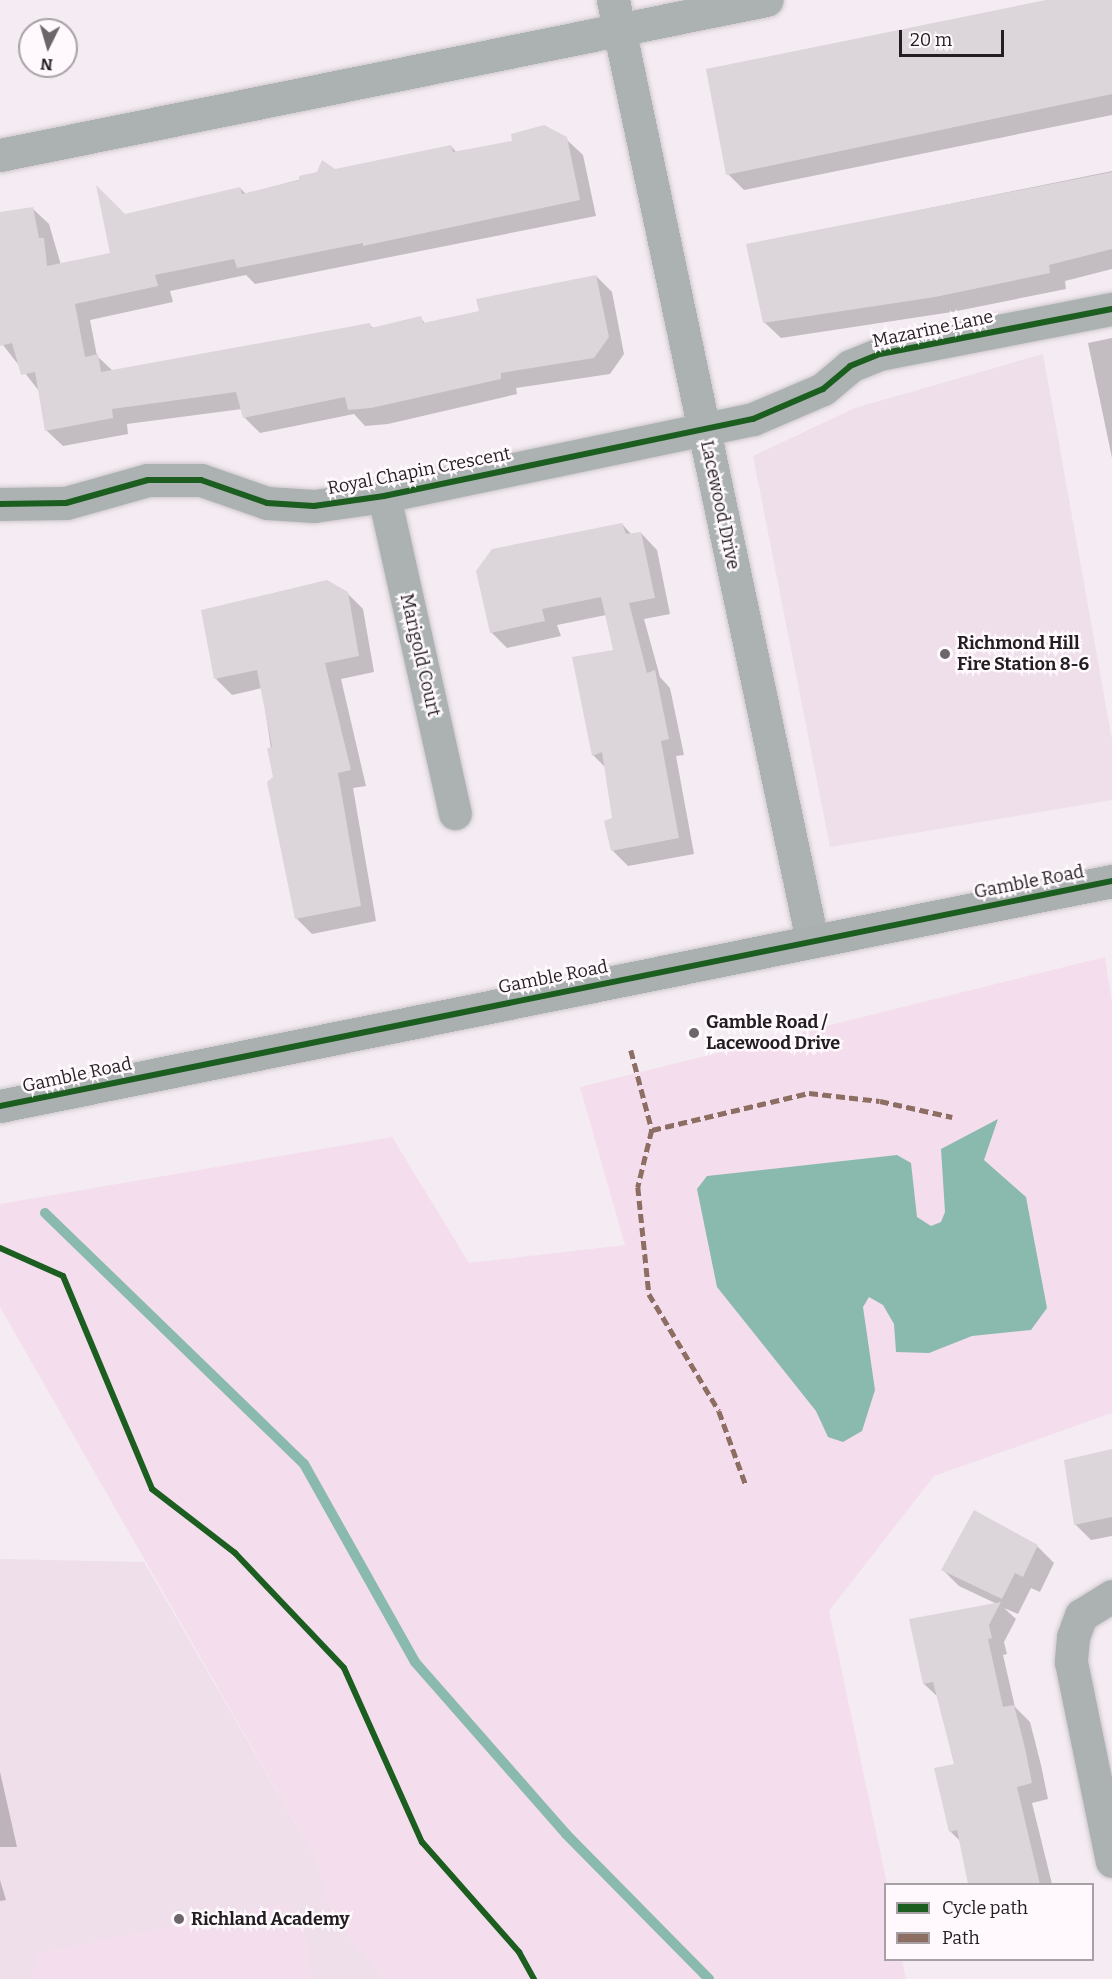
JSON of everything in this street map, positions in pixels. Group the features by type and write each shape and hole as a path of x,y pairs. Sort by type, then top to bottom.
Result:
{"main road":[{"name":"Gamble Road","path":"0,1106 1112,881"}],"street":[{"path":"0,155 616,15 766,0"},
{"name":"Lacewood Drive","path":"616,15 812,940"},
{"name":"Mazarine Lane","path":"704,427 753,419 789,405 823,389 850,366 880,354 1112,309"},
{"name":"Royal Chapin Crescent","path":"0,504 66,502 148,480 201,480 267,503 314,506 384,496 704,427"},
{"name":"Marigold Court","path":"384,496 455,813"},
{"path":"1112,1596 1081,1615 1073,1637 1071,1662 1112,1861"}],"shaded area":[{"path":"1043,354 1112,740 1112,800 830,847 753,456 855,408"},
{"path":"1105,957 1112,1003 1112,1413 934,1476 829,1611 887,1883 884,1883 884,1961 902,1961 906,1979 384,1979 332,1915 316,1859 0,1307 0,1204 392,1137 469,1263 625,1245 580,1087"},
{"path":"998,1119 984,1160 1026,1197 1047,1308 1031,1330 972,1336 929,1353 896,1352 894,1324 883,1305 869,1297 863,1307 875,1390 862,1431 843,1442 828,1437 816,1411 717,1287 697,1189 707,1176 897,1155 911,1163 917,1217 931,1226 941,1222 945,1212 941,1149"},
{"path":"0,1559 144,1562 316,1859 332,1915 384,1979 0,1979"},
{"path":"282,1904 302,1915 313,1979 31,1979 38,1953"}],"building":[{"path":"1046,0 1112,0 1112,94 726,175 706,69"},
{"path":"544,125 567,137 580,200 363,246 363,243 237,268 234,259 155,275 158,286 75,304 85,357 98,354 101,372 370,323 371,328 421,316 423,323 479,311 476,299 596,275 609,337 594,358 501,373 501,379 371,408 348,410 345,397 243,418 236,392 112,409 113,418 45,431 35,372 21,375 12,343 0,346 0,212 33,207 39,238 44,238 47,266 110,253 96,185 125,214 240,187 242,194 299,180 299,176 317,172 322,160 335,169 451,145 453,152 512,141 511,134"},
{"path":"1112,172 1112,249 1049,265 1050,273 935,297 763,323 746,244"},
{"path":"622,523 626,534 641,532 655,598 629,603 647,673 655,670 669,739 661,741 679,838 611,851 604,821 612,818 602,752 592,756 572,657 613,650 601,597 542,609 545,621 490,633 476,571 492,549"},
{"path":"327,580 348,592 359,656 325,663 351,770 338,773 361,906 295,919 267,782 273,777 267,748 272,747 257,670 214,679 201,610"},
{"path":"1112,1449 1112,1517 1074,1525 1064,1460"},
{"path":"974,1510 1038,1545 1023,1577 1015,1573 1002,1599 941,1570"},
{"path":"1001,1602 989,1625 992,1638 988,1639 1003,1707 1014,1705 1025,1748 1032,1783 1017,1787 1040,1883 968,1883 957,1830 949,1832 934,1768 954,1764 933,1682 923,1684 909,1619"}],"waterway":[{"path":"45,1213 304,1464 415,1662 566,1834 709,1979"}],"marked path":[{"path":"631,1050 652,1130 638,1187 649,1294 719,1411 746,1485"},
{"path":"652,1130 809,1093 880,1101 952,1117"}],"cycle path":[{"path":"0,504 66,503 148,480 201,480 267,503 314,506 384,496 753,419 823,389 850,366 880,354 1112,309"},
{"path":"0,1106 1112,881"},
{"path":"0,1248 63,1276 152,1489 235,1553 344,1668 422,1842 519,1952 534,1979"}],"place":[{"name":"Richmond Hill Fire Station 8-6","path":"945,654"},
{"name":"Gamble Road / Lacewood Drive","path":"694,1033"},
{"name":"Richland Academy","path":"179,1919"}]}
